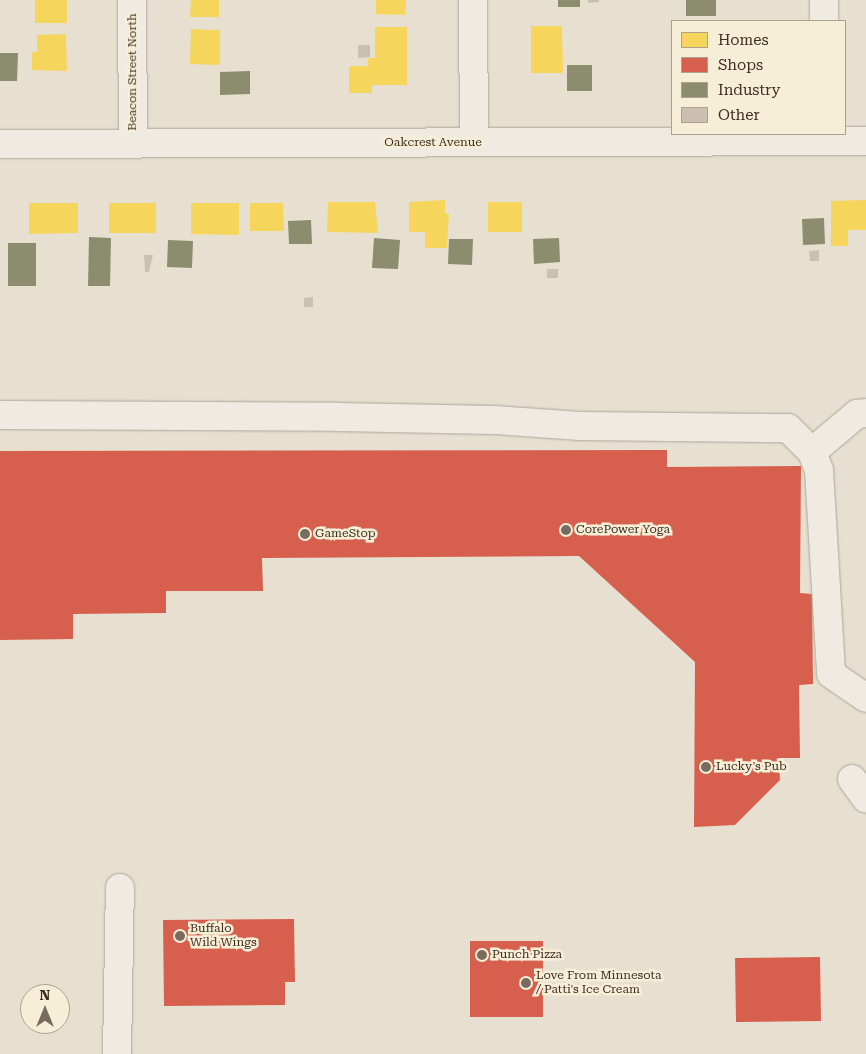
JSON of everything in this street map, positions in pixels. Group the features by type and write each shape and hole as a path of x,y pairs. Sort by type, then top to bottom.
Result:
{"street":[{"name":"Beacon Street North","path":"132,0 133,144"},
{"path":"473,0 474,142"},
{"path":"824,0 824,20"},
{"name":"Oakcrest Avenue","path":"0,144 474,142 825,137 866,141"},
{"path":"812,452 857,414 866,413"},
{"path":"0,415 338,417 494,420 580,426 776,426 788,428 812,452 819,470 831,674 866,698"},
{"path":"117,1054 120,888"}],"building: Homes":[{"path":"35,0 67,0 67,23 35,23"},
{"path":"191,0 219,0 219,17 190,17"},
{"path":"376,0 406,0 405,15 376,14"},
{"path":"531,26 562,26 563,73 531,73"},
{"path":"375,27 407,27 407,85 372,85 372,93 349,93 349,66 368,66 368,58 375,58"},
{"path":"191,29 220,30 220,65 190,64"},
{"path":"66,34 67,71 32,70 32,52 37,52 37,35"},
{"path":"445,200 445,214 449,214 447,248 425,248 425,232 409,232 409,202"},
{"path":"866,200 866,230 848,230 848,246 831,246 831,201"},
{"path":"328,202 375,202 378,233 327,232"},
{"path":"488,202 522,202 522,232 488,232"},
{"path":"29,203 78,203 78,233 29,234"},
{"path":"109,203 156,203 156,233 109,233"},
{"path":"191,203 239,203 239,235 191,234"},
{"path":"250,203 283,203 284,231 250,231"}],"building: Shops":[{"path":"667,450 667,467 801,466 800,593 812,594 813,684 799,685 800,758 779,758 780,780 735,825 694,827 695,662 579,556 262,558 263,591 166,591 166,613 73,614 73,639 0,640 0,451"},
{"path":"294,919 295,982 285,982 285,1005 164,1006 163,920"},
{"path":"470,941 543,941 543,1017 470,1017"},
{"path":"820,957 821,1021 736,1022 735,958"}],"building: Industry":[{"path":"558,0 580,0 580,7 558,7"},
{"path":"686,0 716,0 716,16 686,16"},
{"path":"0,53 18,53 17,81 0,81"},
{"path":"567,65 592,65 592,91 567,91"},
{"path":"250,71 250,94 220,95 220,72"},
{"path":"824,218 825,244 803,245 802,219"},
{"path":"311,220 312,244 289,244 288,221"},
{"path":"89,237 111,238 110,286 88,286"},
{"path":"374,238 400,240 398,269 372,268"},
{"path":"559,238 560,262 534,264 533,239"},
{"path":"449,239 473,239 472,265 448,264"},
{"path":"168,240 193,241 192,268 167,267"},
{"path":"8,243 36,243 36,286 8,286"}],"building: Other":[{"path":"588,0 599,0 599,2 588,3"},
{"path":"358,45 370,45 370,57 358,58"},
{"path":"819,250 819,261 810,261 809,251"},
{"path":"144,255 153,255 149,272 145,272"},
{"path":"547,269 558,269 558,278 547,278"},
{"path":"313,297 313,307 304,307 304,298"}],"place":[{"name":"CorePower Yoga","path":"566,530"},
{"name":"GameStop","path":"305,534"},
{"name":"Lucky's Pub","path":"706,767"},
{"name":"Buffalo Wild Wings","path":"180,936"},
{"name":"Punch Pizza","path":"482,955"},
{"name":"Love From Minnesota / Patti's Ice Cream","path":"526,983"}]}
